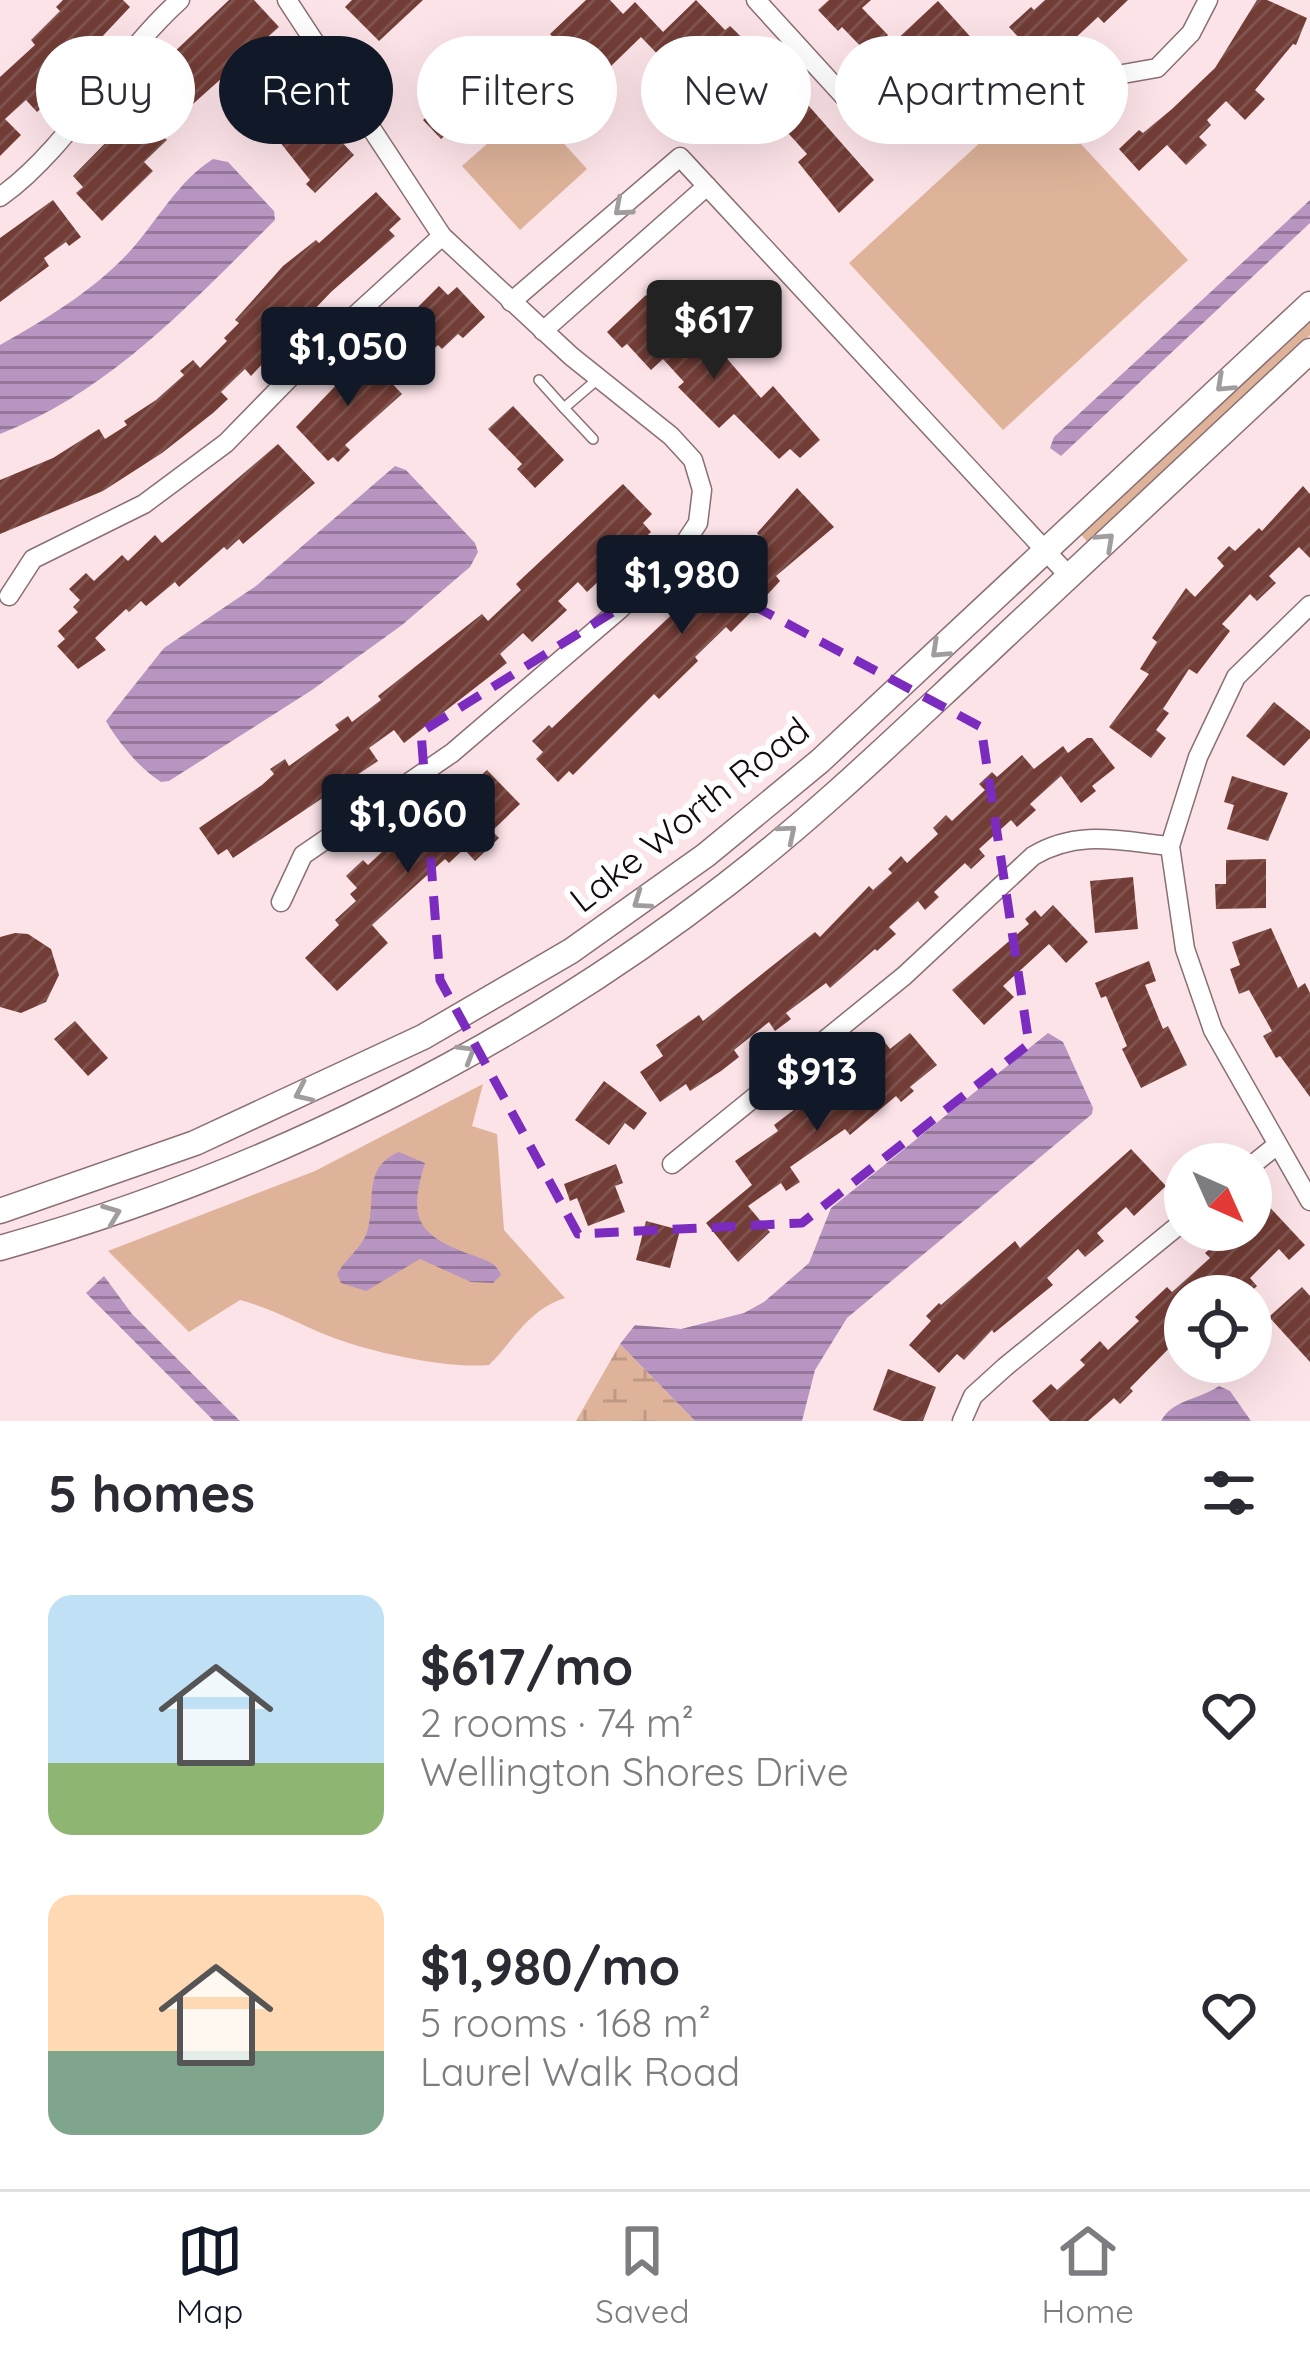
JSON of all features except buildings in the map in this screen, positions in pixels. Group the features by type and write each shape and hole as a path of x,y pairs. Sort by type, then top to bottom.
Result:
{"street":[{"path":"0,196 41,160 147,29 180,0"},
{"path":"281,902 303,855 452,753 619,610 680,550 698,523 702,490 693,460 671,436 543,331 442,236 286,0"},
{"path":"756,0 835,87"},
{"path":"1128,73 1157,68 1191,33 1208,0"},
{"path":"511,302 680,157 1069,576"},
{"path":"543,331 707,185"},
{"path":"9,596 33,559 144,503 226,443 314,353 442,236"},
{"name":"Lake Worth Road","path":"0,1211 195,1143 423,1037 571,951 706,855 820,760 1310,304"},
{"name":"Lake Worth Road","path":"0,1247 101,1220 307,1136 446,1066 588,981 726,885 828,800 1310,351"},
{"path":"1310,605 1236,676 1198,757 1170,846 1185,949 1213,1030 1310,1201"},
{"path":"672,1164 904,976 1033,856 1079,837 1170,846"},
{"path":"1272,1149 1277,1145"},
{"path":"962,1421 973,1396 1005,1366 1164,1237"}],"lane":[{"path":"565,408 599,378"},
{"path":"539,380 593,439"}],"highlighted area":[{"path":"683,568 981,727 1029,1044 802,1223 578,1234 440,980 421,732"}],"green space":[{"path":"487,144 564,144 587,169 520,230 462,166"},
{"path":"978,144 1081,144 1188,260 1003,430 849,263"},
{"path":"1310,319 1310,335 1088,543 1079,532"},
{"path":"483,1084 472,1126 497,1134 504,1230 565,1298 532,1318 489,1365 433,1362 369,1349 240,1300 189,1332 108,1251 315,1171"},
{"path":"620,1344 695,1421 576,1421"}],"shaded area":[{"path":"213,159 228,162 274,211 275,220 181,313 114,369 41,416 0,434 0,345 102,278 190,178"},
{"path":"1310,200 1310,223 1061,456 1050,448 1054,437"},
{"path":"395,466 406,470 475,543 478,552 470,567 402,625 312,690 169,781 153,777 106,721 164,648 256,586"},
{"path":"1048,1033 1063,1042 1092,1114 847,1318 815,1370 802,1421 695,1421 620,1344 635,1325 681,1329 744,1313 764,1302 809,1263 831,1208"},
{"path":"399,1152 425,1163 417,1198 428,1232 493,1264 501,1275 493,1283 471,1282 420,1259 366,1291 341,1283 337,1274 366,1235 375,1177 387,1159"},
{"path":"104,1276 132,1314 240,1421 214,1421 86,1293"},
{"path":"1219,1386 1230,1391 1251,1421 1161,1421 1179,1404"}]}
